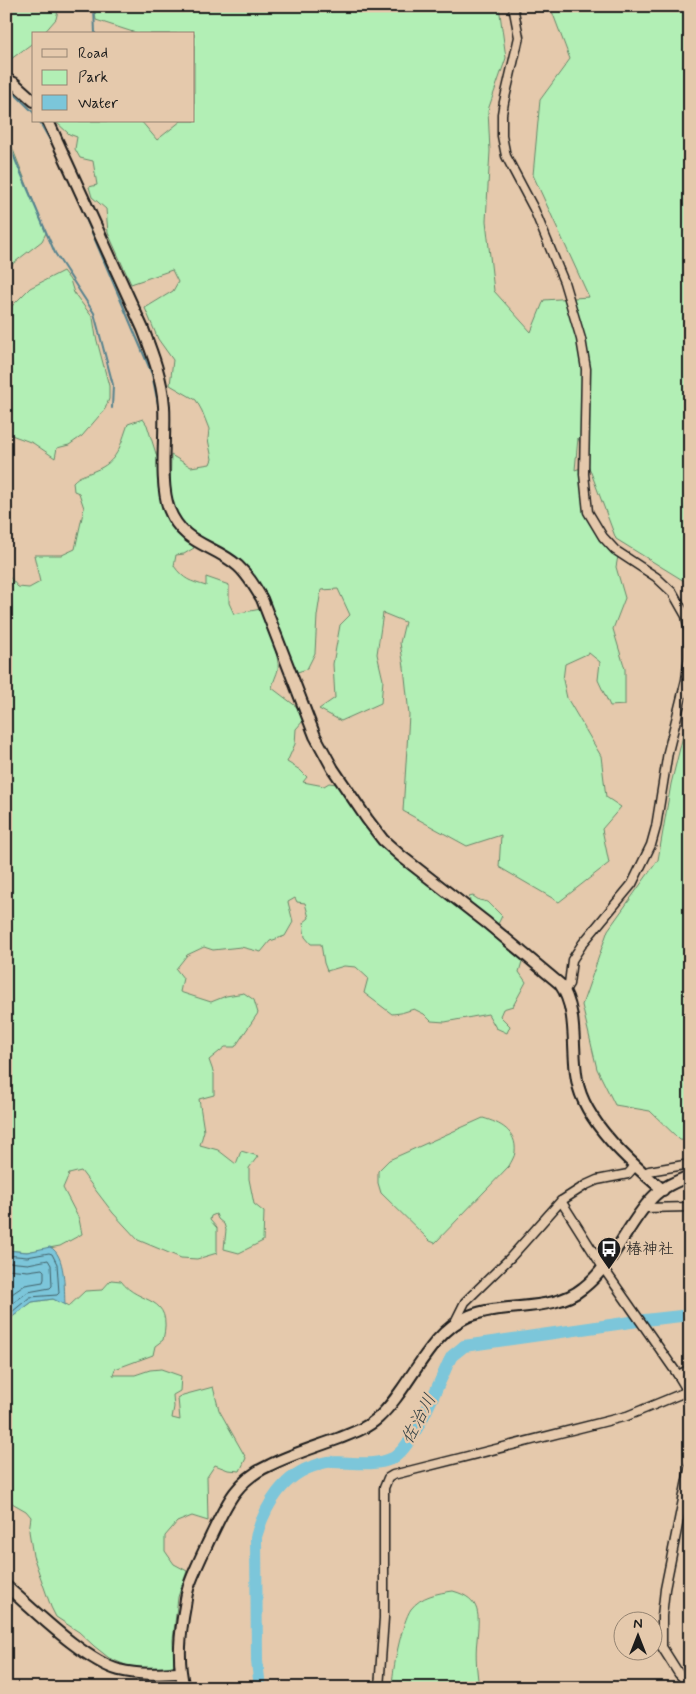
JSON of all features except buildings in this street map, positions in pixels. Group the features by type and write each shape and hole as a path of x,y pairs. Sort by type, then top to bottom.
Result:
{"street":[{"path":"513,6 519,37 504,102 502,136 506,156 530,201 564,282 581,340 586,369 584,474 588,512 603,537 615,550 656,577 673,593 686,616 689,632 686,680 668,752 656,827 651,845 632,884 572,960 569,984 565,990"},
{"path":"6,78 32,99"},
{"path":"48,122 143,329 156,364 164,406 165,492 169,510 176,522 186,533 198,543 237,565 255,586 315,736 332,769 384,840 546,971 565,990 571,1009 576,1079 584,1104 605,1133 635,1166 663,1190"},
{"path":"644,1173 690,1164"},
{"path":"184,1688 180,1673 179,1635 189,1585 228,1501 240,1485 269,1465 363,1429 377,1419 391,1405 431,1350 454,1324 465,1302 510,1258 561,1201 597,1180 628,1174 635,1166"},
{"path":"454,1324 470,1316 490,1310 543,1304 560,1300 582,1290 604,1269 653,1196 674,1182 690,1176"},
{"path":"379,1688 384,1618 384,1483 388,1478 393,1475 627,1416 689,1393 604,1269 561,1201"},
{"path":"645,1208 690,1207"},
{"path":"678,1375 690,1369"},
{"path":"685,1688 689,1685 679,1674 662,1647 662,1616 665,1589 690,1465"},
{"path":"6,1586 84,1652 117,1669 145,1674 180,1673"}],"green space":[{"path":"6,6 59,6 56,19 45,32 32,32 32,43 7,62"},
{"path":"94,6 499,6 506,58 488,110 490,151 486,221 494,291 531,332 544,300 589,297 533,175 540,100 570,59 550,6 690,6 690,588 689,584 616,539 578,438 575,470 581,468 585,511 618,556 616,567 625,598 613,629 625,669 625,705 610,706 598,680 600,662 589,653 565,664 563,680 567,698 601,756 606,797 621,807 602,829 609,863 559,902 499,867 501,835 467,846 403,811 409,715 400,643 405,622 383,613 377,654 383,680 381,703 341,721 319,709 335,698 333,664 340,625 350,615 338,589 321,590 317,616 315,653 307,669 294,673 262,590 182,524 170,498 171,455 191,467 210,464 212,459 208,439 209,429 196,400 170,385 173,360 158,339 145,308 173,291 178,282 172,270 131,284 108,233 106,209 92,197 89,187 97,185 93,161 80,158 75,149 77,137 69,134 56,122 142,122 157,140 180,122 195,122 195,32 133,32 96,20"},
{"path":"6,132 46,233 42,241 6,269"},
{"path":"63,271 70,280 74,293 93,318 109,386 109,399 105,409 82,436 69,445 57,448 55,458 33,443 6,433 6,312 30,288"},
{"path":"143,419 147,425 158,460 160,493 166,513 194,548 184,554 176,555 174,566 184,577 196,583 206,586 206,577 229,585 229,603 234,614 261,609 278,663 272,688 297,707 303,721 296,729 295,744 287,762 307,777 303,782 324,786 329,783 337,784 354,809 523,958 519,972 526,982 513,1006 503,1009 500,1016 510,1026 507,1033 496,1028 488,1014 445,1022 431,1021 424,1014 414,1009 392,1014 364,993 368,978 356,967 344,966 327,971 321,944 311,944 305,937 303,923 309,918 305,903 297,902 295,898 288,902 293,922 285,936 270,941 261,952 241,947 213,950 204,947 187,955 176,969 183,978 180,992 211,1002 226,996 244,993 254,1000 258,1013 235,1047 225,1047 209,1060 214,1074 214,1095 199,1099 204,1131 200,1145 218,1150 236,1164 241,1151 258,1156 249,1168 249,1179 254,1204 264,1212 263,1241 239,1253 224,1249 226,1230 216,1214 211,1216 210,1220 217,1228 217,1253 197,1259 181,1258 138,1240 113,1213 81,1171 69,1174 63,1188 79,1219 82,1234 60,1246 27,1252 6,1250 6,573 18,587 29,588 40,582 34,555 62,555 75,549 84,508 79,493 74,491 73,482 80,476 108,463 117,452 128,424"},
{"path":"690,708 690,1141 680,1140 650,1111 615,1105 597,1069 582,1005 608,930 658,860 671,784"},
{"path":"473,896 488,902 502,916 498,924 471,904 469,897"},
{"path":"483,1118 501,1125 510,1133 515,1145 514,1157 509,1166 435,1243 430,1241 381,1193 378,1183 378,1171 389,1160"},
{"path":"111,1280 121,1281 128,1289 159,1307 164,1314 165,1325 163,1340 155,1346 153,1355 115,1369 113,1375 135,1375 161,1369 181,1376 180,1391 173,1395 174,1407 172,1418 180,1420 178,1398 213,1387 219,1410 246,1458 240,1471 228,1470 215,1465 207,1477 208,1521 192,1516 177,1522 165,1536 165,1551 174,1564 187,1571 178,1597 173,1640 174,1665 166,1668 130,1667 109,1658 79,1632 56,1617 33,1556 29,1531 31,1517 26,1511 12,1503 6,1486 6,1332 11,1318 32,1302 53,1299 69,1306 85,1291 102,1290"},
{"path":"453,1591 469,1599 477,1609 476,1658 479,1688 392,1688 398,1647 404,1624 411,1609 425,1598"}],"water":[{"path":"50,1247 59,1257 62,1265 65,1305 53,1299 32,1302 11,1318 6,1332 6,1250 27,1252"}],"waterway":[{"path":"94,6 95,32"},
{"path":"6,85 32,111"},
{"path":"40,122 58,154"},
{"path":"6,138 55,253 94,313 113,385 112,408"},
{"path":"73,188 152,374 158,404"},
{"name":"佐治川","path":"260,1688 257,1661 256,1537 265,1514 277,1492 286,1483 305,1469 324,1462 371,1463 393,1458 407,1444 414,1433 452,1356 464,1346 690,1315"}],"place":[{"name":"椿神社","path":"609,1270"}]}
